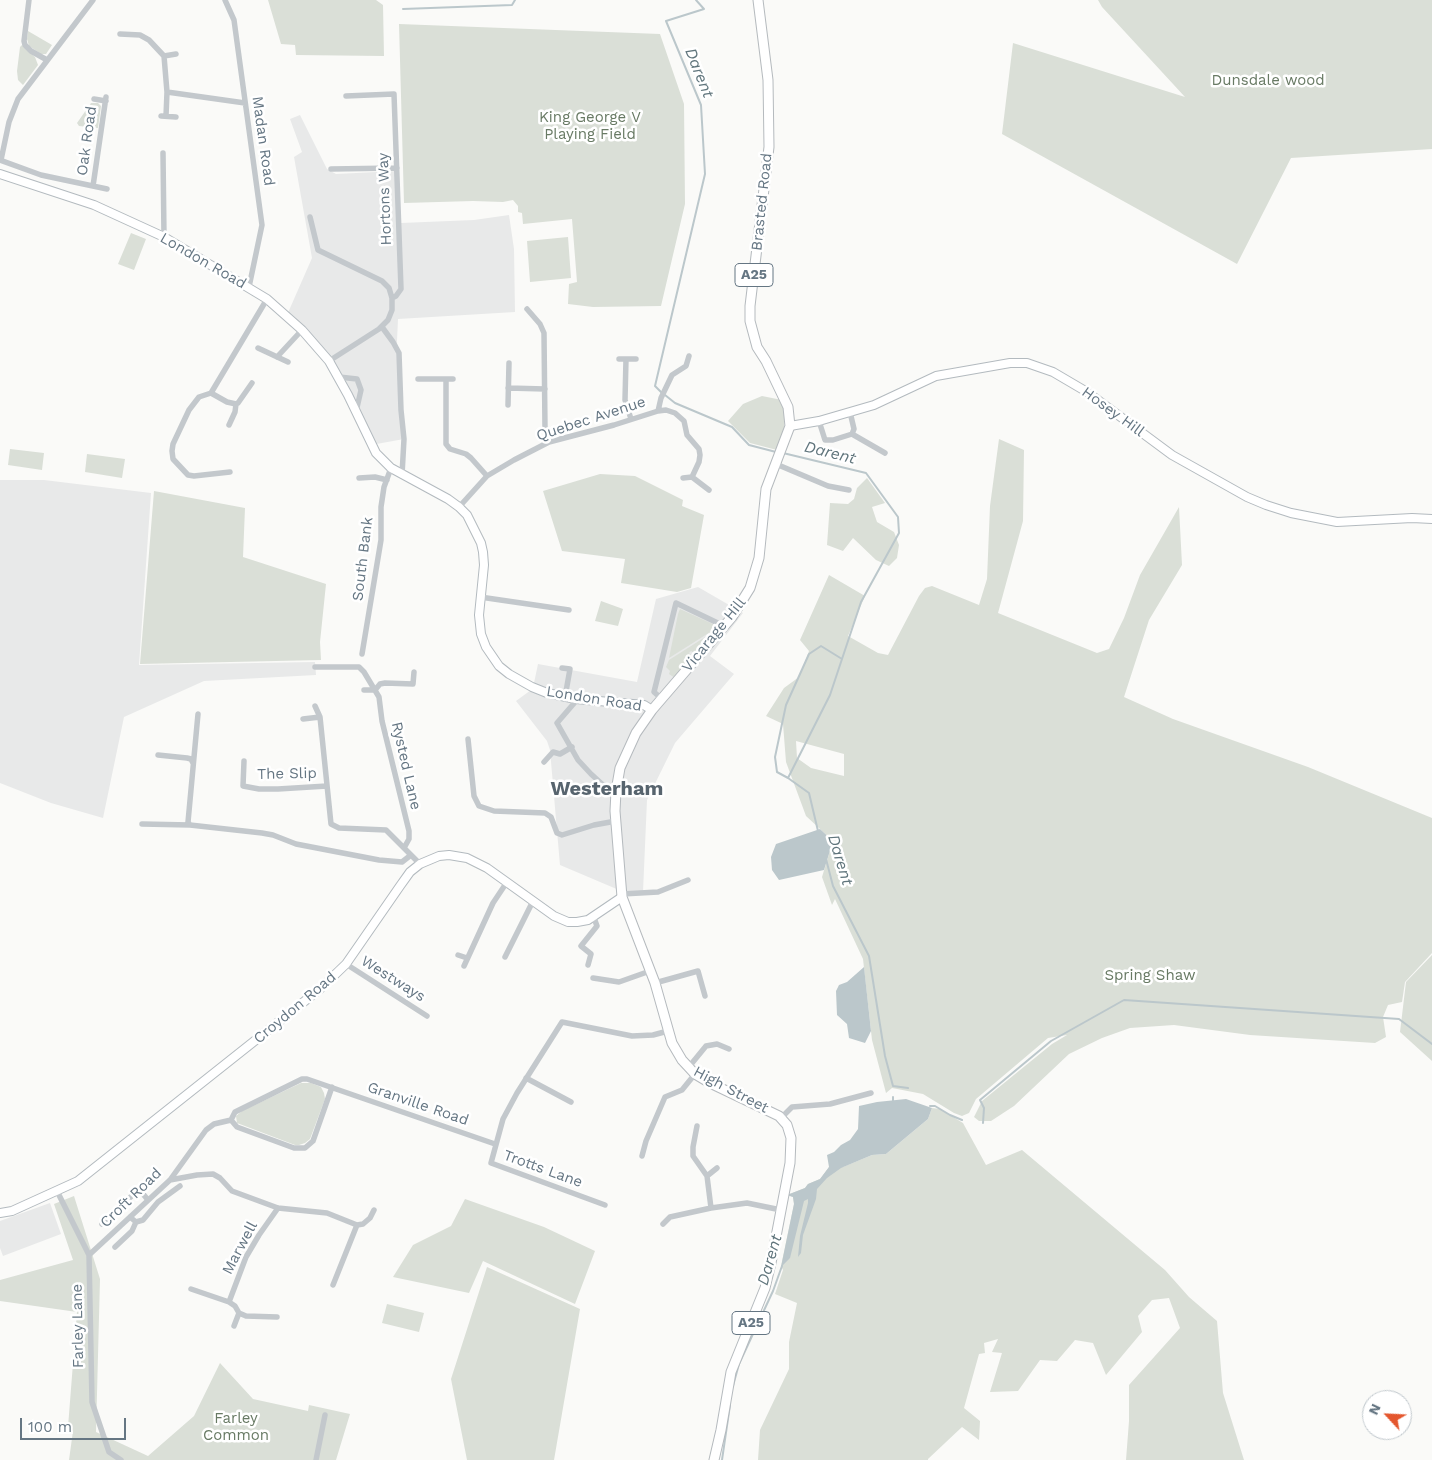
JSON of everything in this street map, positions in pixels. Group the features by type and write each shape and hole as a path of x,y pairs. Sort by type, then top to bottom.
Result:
{"main road":[{"name":"Brasted Road","path":"758,0 768,80 769,147 750,306 750,321 758,347 788,407 790,426"},
{"name":"London Road","path":"0,174 94,205 164,237 249,286 267,299 302,330 329,361 339,377 376,453 391,468 459,507 467,515 481,543 484,565 480,597 481,634 493,659 509,674 547,693 576,699 641,704 652,710"},
{"name":"Hosey Hill","path":"790,426 820,421 874,405 936,376 1010,363 1027,363 1053,372 1083,390 1172,455 1247,498 1290,513 1337,522 1412,518 1432,519"},
{"name":"Vicarage Hill","path":"617,788 620,768 636,733 652,710 724,626 746,596 756,572 761,543 764,495 790,426"},
{"name":"High Street","path":"617,788 616,821 622,896 655,983 668,1031 678,1052 692,1071 710,1083 782,1118 789,1130 791,1149 765,1288 731,1372 722,1430 714,1460"},
{"name":"Croydon Road","path":"0,1213 12,1211 78,1181 107,1160 320,989 346,964 410,872 420,864 439,856 458,856 477,863 561,920 577,922 594,918 622,896"}],"street":[{"path":"37,0 29,1 24,41 31,51 47,60"},
{"path":"93,0 25,87 13,108 0,160 41,174 107,189"},
{"name":"Madan Road","path":"225,0 234,20 262,225 249,286"},
{"path":"120,34 140,36 149,40 164,56 167,92 163,116 176,117"},
{"path":"164,56 176,54"},
{"path":"167,92 245,103"},
{"name":"Hortons Way","path":"346,96 394,94 401,289 392,298 390,315 382,327"},
{"name":"Oak Road","path":"93,186 106,99 94,99"},
{"path":"164,153 164,237"},
{"path":"332,169 397,168"},
{"path":"38,188 41,174"},
{"path":"310,217 318,250 382,281 389,288 392,298"},
{"path":"230,472 188,475 173,458 172,444 189,410 199,397 211,393 267,299"},
{"path":"527,309 534,316 544,333 545,429 549,442"},
{"path":"329,361 382,327 393,342 399,353 400,410 404,439 402,475"},
{"path":"277,357 302,330"},
{"path":"258,348 288,362"},
{"path":"658,411 661,398 672,375 686,366 690,356"},
{"path":"630,419 625,400 622,359 636,359"},
{"path":"508,405 509,364"},
{"path":"339,377 357,379 361,390 356,412"},
{"path":"418,379 449,379 446,444 450,449 466,454 487,476"},
{"path":"229,425 236,412 236,404 252,383"},
{"path":"508,388 545,388"},
{"path":"211,393 227,402 236,404"},
{"name":"Quebec Avenue","path":"459,507 487,476 549,442 585,434 658,411 666,410 674,413 684,421 687,435 699,450 699,462 692,477"},
{"path":"850,412 854,429 852,434"},
{"path":"820,421 825,440 833,440 852,434 885,453"},
{"path":"776,464 828,486 849,490"},
{"name":"South Bank","path":"362,654 380,547 381,506 391,468"},
{"path":"359,478 375,477 387,480"},
{"path":"683,478 692,477 709,490"},
{"path":"480,597 569,610"},
{"path":"662,699 654,692 676,602 724,626"},
{"name":"Rysted Lane","path":"315,667 359,667 379,697 382,721 409,831 409,838 404,848"},
{"path":"562,668 570,669 565,697"},
{"path":"364,690 375,690 380,684 385,683 413,684 414,672"},
{"path":"576,699 557,723 578,760 600,783 617,788"},
{"path":"315,706 320,718 331,824 334,827 386,830 420,864"},
{"path":"190,825 188,822 198,714"},
{"path":"303,719 320,718"},
{"path":"468,739 474,796 479,806 494,811 545,813 551,817 557,833 562,835 594,825 616,821"},
{"path":"544,762 553,752 560,754 572,747"},
{"path":"158,756 187,758 193,762 193,765"},
{"name":"The Slip","path":"244,761 243,786 259,789 327,786"},
{"path":"142,824 190,825 262,833 296,844 380,860 402,862 411,856"},
{"path":"622,896 658,892 688,880"},
{"path":"464,966 492,904 507,882"},
{"path":"505,957 533,901"},
{"path":"588,965 591,954 581,946 597,926 594,918"},
{"path":"458,955 468,958"},
{"name":"Westways","path":"346,964 427,1016"},
{"path":"594,978 619,982 650,971"},
{"path":"655,983 698,971 705,996"},
{"path":"495,1144 504,1119 526,1078 552,1041 562,1022 632,1036 648,1036 668,1031"},
{"path":"642,1156 646,1141 665,1096 686,1087 692,1071 706,1046 717,1044 729,1049"},
{"path":"526,1078 571,1102"},
{"name":"Granville Road","path":"231,1120 235,1112 302,1079 310,1079 495,1144"},
{"path":"231,1120 237,1127 294,1148 305,1148 313,1141 332,1087"},
{"path":"782,1118 792,1107 830,1104 871,1093"},
{"name":"Croft Road","path":"89,1255 170,1180 206,1130 214,1124 231,1120"},
{"path":"697,1126 693,1147 694,1156 707,1176 711,1208"},
{"name":"Trotts Lane","path":"495,1144 491,1163 605,1205"},
{"path":"707,1176 716,1168"},
{"path":"170,1180 213,1174 220,1178 232,1191 278,1208 326,1213 358,1225 363,1224 370,1218 374,1210"},
{"path":"136,1222 143,1220 158,1202 180,1186"},
{"path":"102,1224 139,1189 148,1200"},
{"name":"Farley Lane","path":"57,1191 89,1255 92,1402 109,1452 120,1460"},
{"path":"663,1224 670,1217 711,1208 747,1203 781,1210"},
{"name":"Marwell","path":"229,1302 246,1257 278,1208"},
{"path":"130,1217 136,1222"},
{"path":"116,1247 132,1231 136,1222"},
{"path":"332,1285 358,1225"},
{"path":"191,1289 229,1302 246,1316 277,1317"},
{"path":"234,1326 240,1313"},
{"path":"316,1460 325,1415"}],"shaded area":[{"path":"300,115 327,169 336,174 397,171 401,223 474,220 509,215 514,249 515,312 398,319 397,341 404,439 371,445 329,361 287,315 312,258 294,157 302,152 290,119"},
{"path":"0,480 44,480 151,493 139,665 315,662 316,675 204,681 124,717 103,818 51,803 0,783"},
{"path":"698,587 743,613 710,656 734,674 675,743 647,800 643,892 626,893 560,865 550,750 547,741 516,701 531,690 538,664 637,682 656,599"},
{"path":"820,829 833,841 824,870 779,880 772,870 771,857 776,844"},
{"path":"864,967 871,1031 865,1043 849,1038 847,1024 837,1015 836,991 839,985 847,982"},
{"path":"906,1099 932,1108 928,1119 886,1154 872,1155 841,1168 827,1178 817,1189 816,1199 803,1235 801,1253 798,1257 800,1236 808,1199 804,1201 790,1258 781,1267 794,1204 793,1197 787,1195 805,1188 808,1184 820,1179 829,1167 827,1155 850,1140 858,1129 859,1106"},
{"path":"50,1203 61,1234 3,1256 0,1248 0,1221"}],"green space":[{"path":"268,0 376,0 383,5 384,56 296,55 295,45 281,44"},
{"name":"Dunsdale wood","path":"1098,0 1432,0 1432,149 1291,158 1237,264 1002,134 1013,43 1185,97 1102,7"},
{"name":"King George V Playing Field","path":"399,24 660,34 684,104 685,204 661,306 593,307 568,304 569,284 577,282 572,219 523,224 522,213 518,212 518,206 513,200 503,202 404,203"},
{"path":"28,31 52,45 46,54 41,54 29,46 27,39"},
{"path":"22,45 35,57 38,65 23,85 18,80 17,71 20,47"},
{"path":"91,103 98,103 101,106 98,128 79,126 77,123"},
{"path":"131,233 146,239 134,270 118,264"},
{"path":"568,237 571,278 530,282 527,241"},
{"path":"762,396 782,400 785,419 783,435 777,450 750,443 728,421 743,404"},
{"name":"Spring Shaw","path":"999,439 1024,450 1023,521 998,613 1097,653 1109,649 1124,618 1140,575 1179,507 1182,565 1149,620 1124,697 1173,719 1308,767 1432,818 1432,953 1405,982 1402,1002 1388,1005 1383,1017 1386,1037 1375,1043 1250,1035 1174,1025 1130,1028 1102,1038 1069,1054 1014,1106 991,1121 979,1121 974,1117 982,1101 1052,1044 1067,1035 1048,1038 976,1099 969,1113 962,1116 923,1094 892,1088 886,1093 872,1040 863,959 835,899 832,905 822,877 833,841 806,816 786,762 783,724 766,716 784,688 799,677 809,651 800,640 829,575 865,596 848,636 878,653 888,655 925,588 932,586 979,605 987,579 990,506","holes":["796,741 844,754 844,776 811,768 797,758"]},
{"path":"10,449 44,453 42,470 8,465"},
{"path":"87,454 125,459 122,478 85,472"},
{"path":"600,474 635,476 683,500 682,506 704,515 691,588 677,592 621,583 625,559 562,551 543,491"},
{"path":"867,478 885,503 872,507 877,522 894,532 899,545 897,558 889,566 876,560 853,538 843,551 827,545 830,503 848,504 854,499 857,488"},
{"path":"154,491 245,508 243,557 326,584 320,642 321,660 140,664"},
{"path":"601,601 623,609 618,626 595,621"},
{"path":"680,609 715,625 715,629 669,658 678,614"},
{"path":"710,634 694,653 691,651 689,653 692,656 675,678 669,674 670,671 666,667 669,660"},
{"path":"1432,955 1432,1061 1400,1032 1406,982"},
{"path":"301,1083 311,1083 321,1087 325,1099 310,1139 305,1143 295,1145 237,1123 236,1116 242,1111"},
{"path":"932,1108 940,1109 963,1123 986,1165 1022,1150 1165,1270 1189,1297 1217,1321 1223,1393 1244,1460 1126,1460 1129,1385 1180,1328 1169,1298 1152,1300 1138,1316 1142,1332 1106,1375 1093,1343 1075,1340 1057,1361 1040,1360 1018,1391 990,1392 1002,1353 992,1352 998,1339 984,1343 985,1353 979,1354 964,1408 980,1421 979,1440 962,1427 928,1460 758,1460 760,1430 789,1369 789,1342 797,1303 775,1294 783,1270 781,1266 794,1204 793,1197 787,1195 805,1188 808,1184 820,1179 829,1167 843,1167 872,1155 886,1154 928,1119"},
{"name":"Farley Common","path":"74,1196 100,1279 96,1432 148,1456 194,1416 220,1363 253,1399 308,1411 309,1405 350,1414 336,1460 69,1460 73,1431 68,1427 77,1312 0,1301 0,1280 73,1260 54,1204"},
{"path":"465,1199 544,1227 595,1251 575,1304 483,1261 469,1293 393,1277 413,1245 451,1226"},
{"path":"487,1267 580,1309 554,1460 467,1460 451,1379"},
{"path":"387,1304 424,1313 419,1332 382,1323"}],"waterway":[{"path":"403,9 512,5 515,0"},
{"name":"Darent","path":"661,392 655,386 705,174 701,105 666,21 704,9 696,0"},
{"name":"Darent","path":"665,395 675,403 732,427 749,445 776,452"},
{"name":"Darent","path":"783,453 866,473 898,517 899,533 861,602 830,695 788,778 809,793 818,831"},
{"path":"788,778 777,772 775,757 786,705 809,654 821,646 842,659"},
{"name":"Darent","path":"826,859 833,886 869,956 885,1056 893,1086 908,1088"},
{"path":"983,1123 984,1108 980,1100 1051,1041 1124,1000 1399,1019 1432,1044"},
{"name":"Darent","path":"893,1097 893,1102"},
{"path":"930,1106 935,1106 962,1120"},
{"name":"Darent","path":"733,1386 739,1364 773,1291 782,1266"},
{"name":"Darent","path":"722,1460 730,1405"}],"district":[{"name":"Westerham","path":"607,789"}]}
